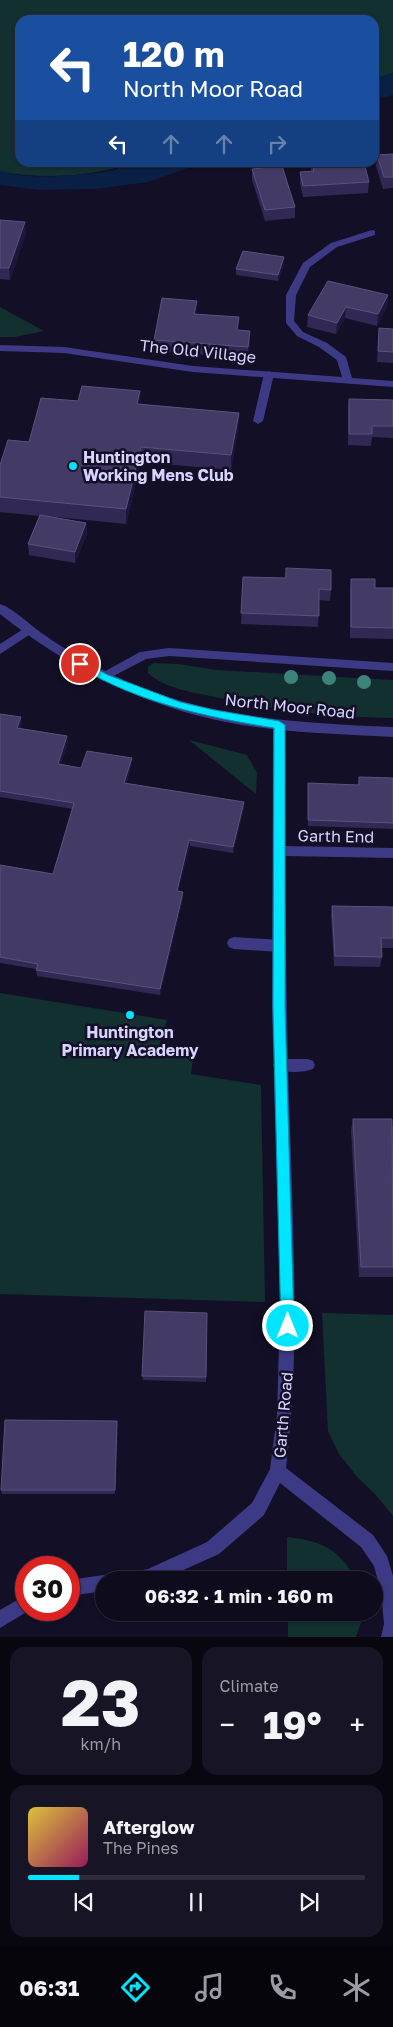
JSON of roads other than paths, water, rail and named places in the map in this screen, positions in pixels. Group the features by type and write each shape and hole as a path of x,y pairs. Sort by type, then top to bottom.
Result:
{"street":[{"path":"348,380 342,359 323,345 300,334 289,321 291,295 306,265 334,245 372,233"},
{"name":"The Old Village","path":"0,348 80,351 193,369 393,384"},
{"path":"258,421 269,374"},
{"name":"North Moor Road","path":"0,608 28,630 104,677 179,706 279,725 393,732"},
{"path":"0,650 28,630"},
{"path":"104,677 144,655 169,652 393,667"},
{"name":"Garth Road","path":"279,725 280,1065 288,1308 286,1415 278,1471 367,1541 381,1562 390,1592 392,1624 389,1637"},
{"name":"Garth End","path":"278,851 393,854"},
{"path":"234,943 279,946"},
{"path":"280,1065 308,1065"},
{"path":"162,1571 213,1548 258,1509 278,1471"},
{"path":"80,1586 95,1584"},
{"path":"0,1620 15,1610"}],"water":[{"path":"393,73 393,95 379,99 379,77"},
{"path":"122,167 191,167 148,182 95,189 39,190 0,185 0,170 22,175 66,176"}],"place":[{"name":"Huntington Working Mens Club","path":"73,466"},
{"name":"Huntington Primary Academy","path":"130,1015"}]}
